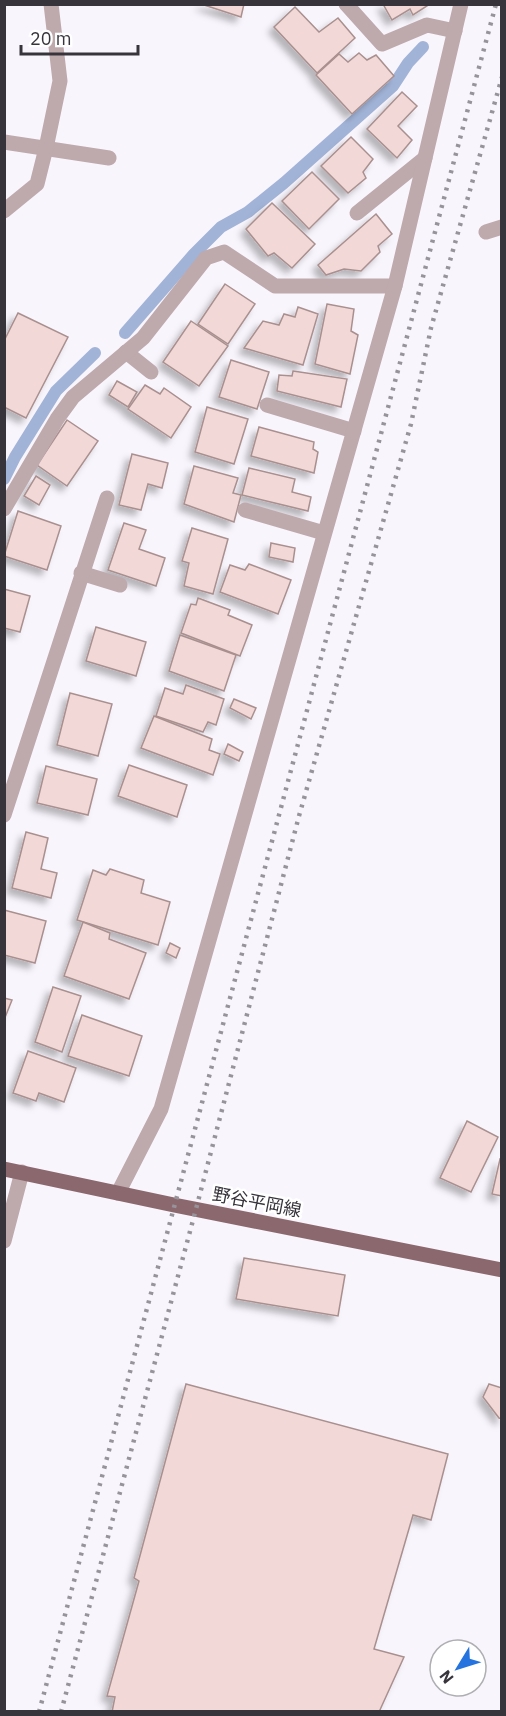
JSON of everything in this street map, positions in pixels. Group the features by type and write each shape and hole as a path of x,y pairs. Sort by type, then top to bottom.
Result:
{"main road":[{"name":"野谷平岡線","path":"4,1168 501,1270"}],"street":[{"path":"4,211 37,184 46,148 60,81 51,4"},
{"path":"346,4 382,44 427,25 455,31"},
{"path":"118,1193 161,1109 394,286 461,4"},
{"path":"4,142 109,158"},
{"path":"357,213 425,158"},
{"path":"486,232 501,227"},
{"path":"4,508 57,419 73,397 143,338 206,258 224,252 275,286 394,286"},
{"path":"126,352 151,372"},
{"path":"267,405 354,431"},
{"path":"4,815 107,498"},
{"path":"245,510 324,533"},
{"path":"81,573 120,585"},
{"path":"4,1241 22,1172"}],"building":[{"path":"201,4 244,4 241,17"},
{"path":"383,4 430,4 413,15 410,9 392,20"},
{"path":"295,7 319,32 338,18 355,38 317,73 274,27"},
{"path":"359,53 367,60 376,55 394,76 352,114 316,75 339,54 348,62"},
{"path":"402,92 417,106 398,126 412,140 397,158 367,129"},
{"path":"351,137 373,159 363,172 366,178 348,193 321,166"},
{"path":"312,172 339,199 309,229 282,201"},
{"path":"272,203 315,244 292,268 274,253 268,256 246,229"},
{"path":"376,214 392,234 378,246 380,252 361,271 344,269 326,275 318,265"},
{"path":"225,284 255,304 228,344 198,324"},
{"path":"327,304 354,309 351,331 358,335 350,374 315,364"},
{"path":"298,307 318,314 303,365 244,348 263,321 279,325 284,314 295,317"},
{"path":"18,313 68,337 26,418 4,407 4,341"},
{"path":"191,321 228,346 199,386 163,362"},
{"path":"231,360 269,372 257,409 219,397"},
{"path":"293,371 347,379 341,407 277,391 279,375 292,376"},
{"path":"117,381 137,392 128,407 109,395"},
{"path":"145,385 160,394 164,388 191,407 171,438 128,409"},
{"path":"207,407 248,419 234,464 195,452"},
{"path":"67,420 98,441 67,486 37,465"},
{"path":"259,427 314,442 313,449 318,452 314,473 251,456"},
{"path":"132,454 168,463 162,488 148,484 141,510 119,505"},
{"path":"194,466 238,478 233,493 241,495 234,522 184,504"},
{"path":"249,468 295,479 292,492 311,497 308,511 242,495"},
{"path":"36,476 50,485 39,505 24,496"},
{"path":"18,511 61,526 47,570 4,556"},
{"path":"124,523 146,530 139,549 165,558 156,586 108,570"},
{"path":"192,528 228,539 213,594 184,586 189,563 182,561"},
{"path":"271,543 295,548 293,562 269,557"},
{"path":"249,564 291,580 278,614 220,592 230,565 245,570"},
{"path":"4,589 30,596 20,632 4,628"},
{"path":"198,598 230,610 228,615 252,625 240,656 181,633 191,604 196,605"},
{"path":"96,627 146,642 136,676 86,661"},
{"path":"180,635 236,655 224,691 169,671"},
{"path":"186,685 224,699 216,725 208,722 203,732 156,716 165,688 183,694"},
{"path":"70,693 112,704 98,756 57,745"},
{"path":"234,699 256,708 251,719 230,708"},
{"path":"154,716 212,739 209,750 220,754 213,775 141,748"},
{"path":"228,744 243,752 239,761 224,754"},
{"path":"129,765 187,785 177,817 118,796"},
{"path":"46,766 97,779 88,815 37,803"},
{"path":"26,832 48,838 41,869 57,873 51,898 12,888"},
{"path":"110,869 144,880 141,893 170,902 158,945 77,920 93,870 106,875"},
{"path":"4,910 46,921 35,963 4,955"},
{"path":"83,922 110,933 109,939 146,953 129,999 64,976"},
{"path":"170,943 180,948 176,958 166,953"},
{"path":"53,987 81,996 62,1052 35,1042"},
{"path":"4,998 12,1000 4,1020"},
{"path":"82,1015 142,1036 129,1076 68,1056"},
{"path":"28,1051 76,1068 64,1102 39,1093 36,1101 13,1093"},
{"path":"467,1121 498,1137 471,1192 440,1178"},
{"path":"500,1159 502,1160 502,1196 492,1194"},
{"path":"244,1258 345,1275 338,1316 236,1299"},
{"path":"186,1384 448,1454 431,1520 413,1515 374,1649 404,1657 379,1712 112,1712 115,1697 107,1696 139,1581 134,1578"},
{"path":"489,1384 502,1388 502,1419 483,1397"}],"waterway":[{"path":"125,333 194,254 221,227 248,212 284,183 393,86 408,63 423,47"},
{"path":"4,479 56,391 95,353"}],"railway":[{"path":"39,1712 496,4"},
{"path":"61,1712 299,816 411,424 431,328 502,77"}]}
